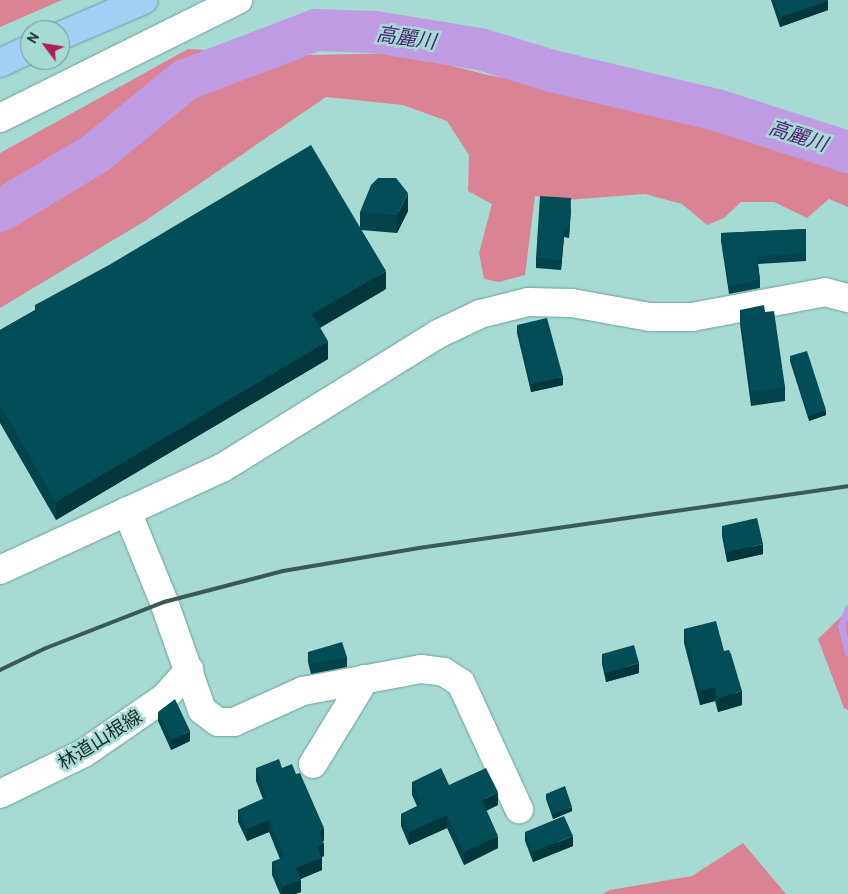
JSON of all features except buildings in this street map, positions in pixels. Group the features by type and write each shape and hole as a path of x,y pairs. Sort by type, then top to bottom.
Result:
{"highway":[{"path":"70,32 144,0"},
{"path":"0,62 20,53"}],"street":[{"path":"0,118 238,0"},
{"path":"0,570 222,468 438,334 480,314 528,302 563,302 650,317 692,317 825,292 848,298"},
{"path":"126,511 189,670 202,710 218,722 234,722 303,691 420,669 444,672 461,683 519,809"},
{"name":"林道山根線","path":"0,794 84,753 164,698 189,670"},
{"path":"313,764 365,679"}],"shaded area":[{"path":"0,0 62,0 0,27"},
{"path":"188,49 312,55 401,53 488,75 635,101 708,120 804,154 848,153 848,207 829,199 807,218 774,202 741,202 724,218 707,225 682,204 645,194 566,200 535,196 525,275 499,282 484,279 479,253 492,204 468,191 469,155 447,121 403,105 326,97 145,221 0,308 0,153"},
{"path":"848,610 848,710 844,708 818,639"},
{"path":"743,843 786,894 602,894 610,890 692,876"}],"waterway":[{"name":"高麗川","path":"0,211 96,153 185,80 316,30 375,32 480,49 552,71 717,110 848,152"},
{"path":"848,608 841,626 848,653"}],"railway":[{"path":"0,670 46,648 164,602 283,571 419,548 848,486"}]}
